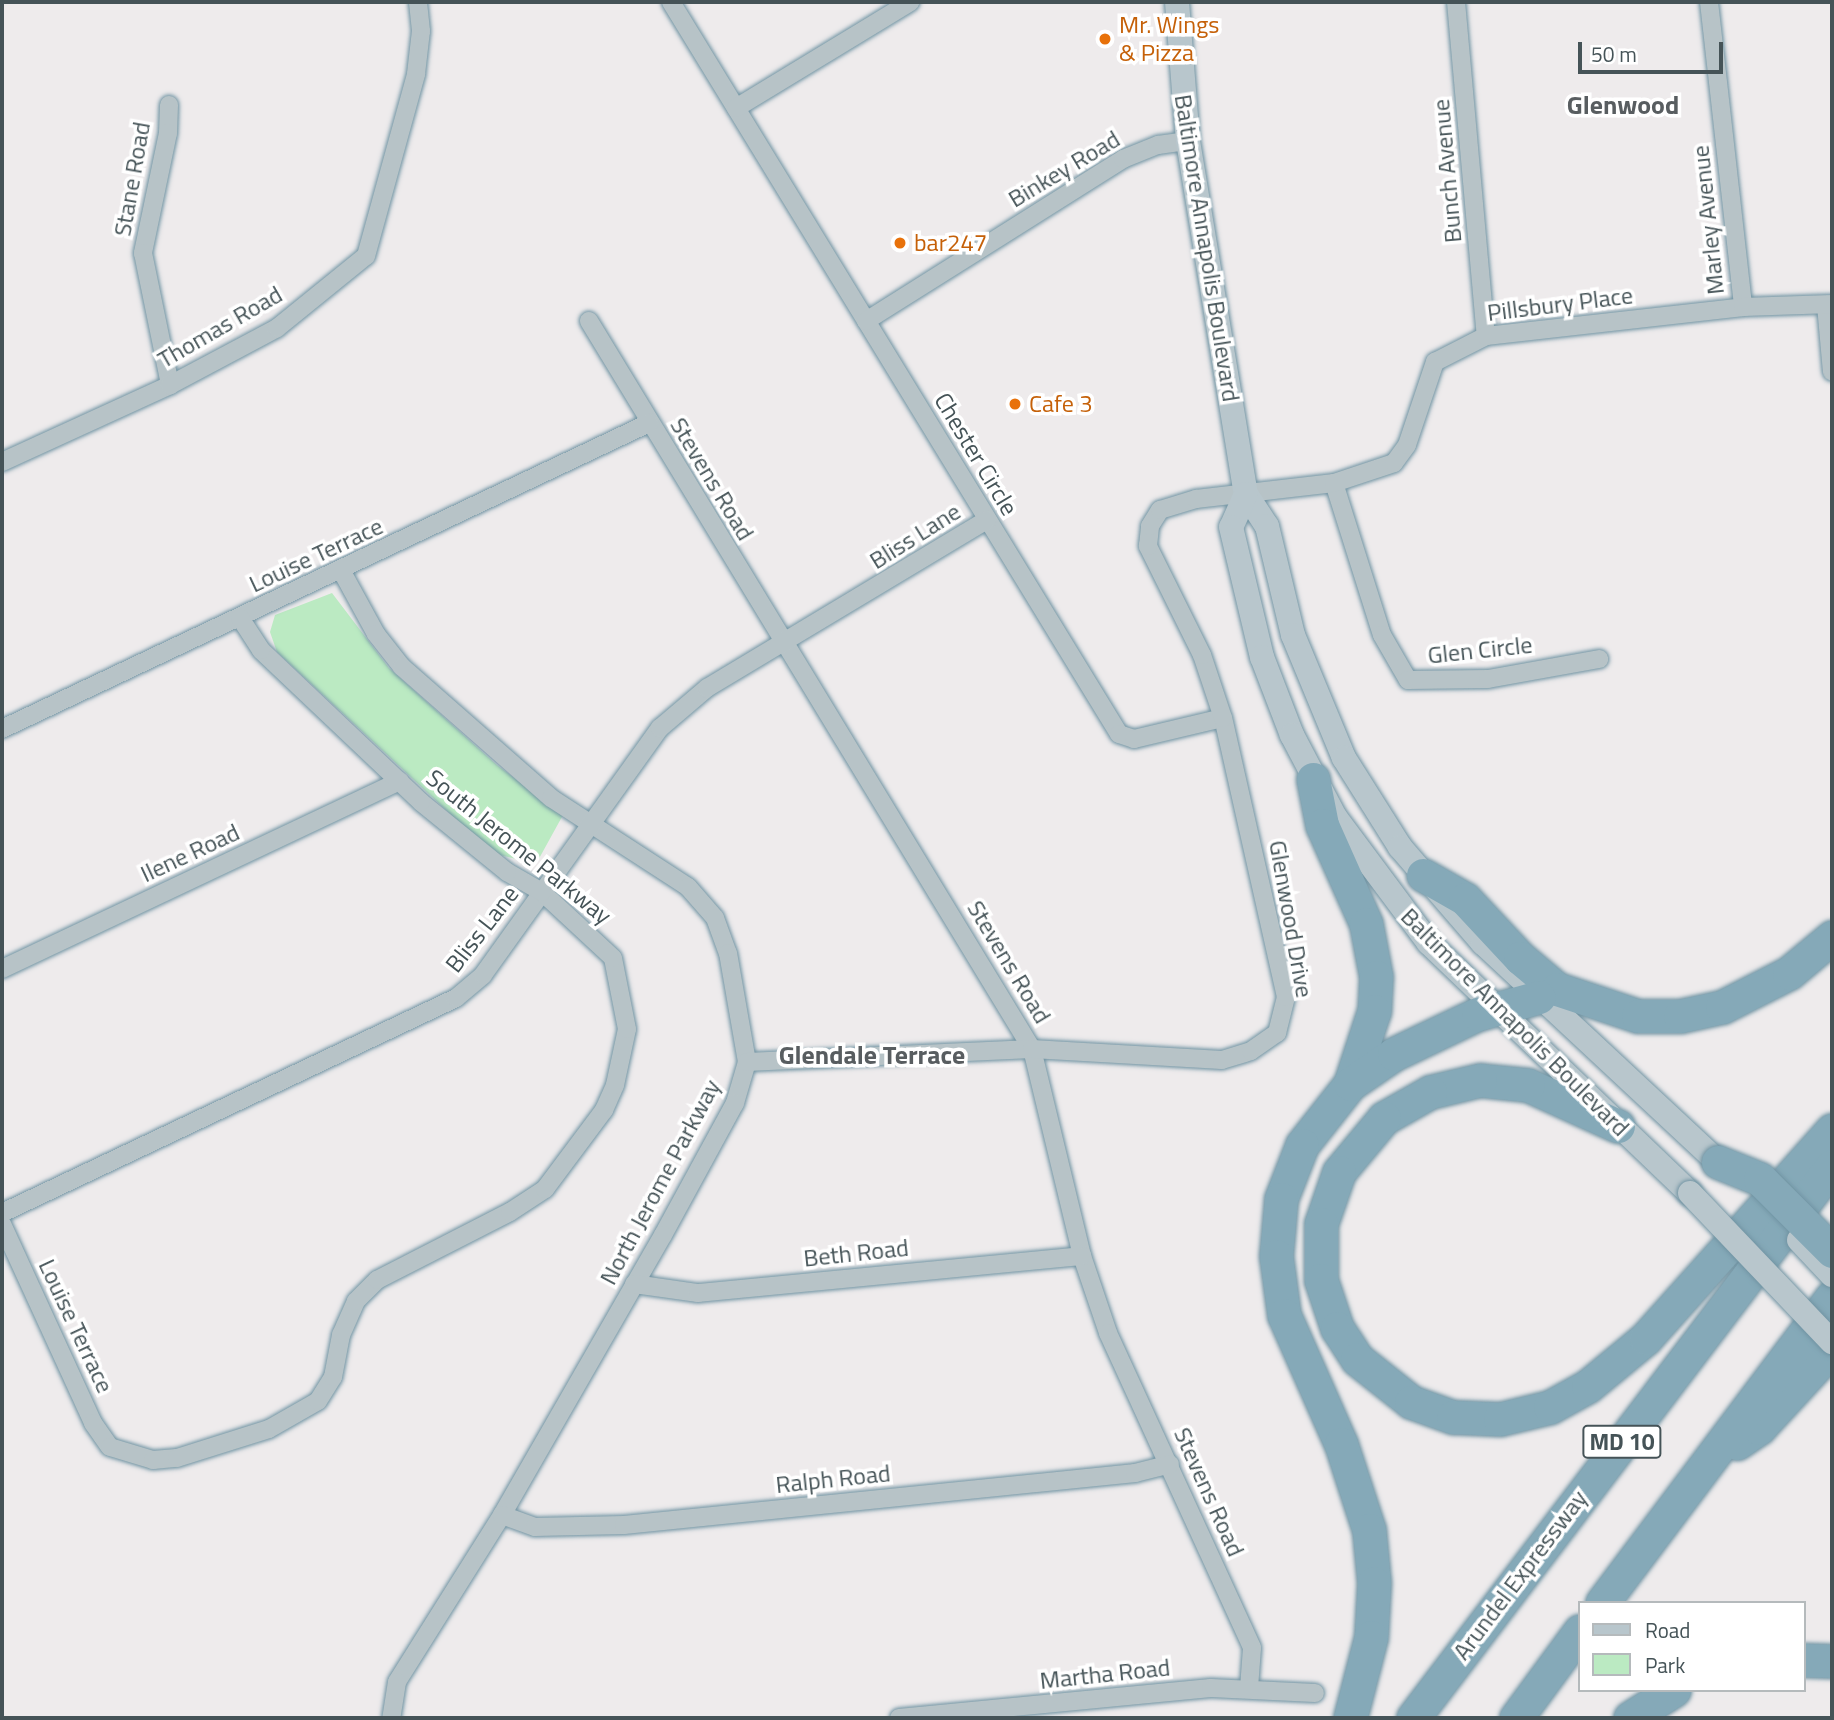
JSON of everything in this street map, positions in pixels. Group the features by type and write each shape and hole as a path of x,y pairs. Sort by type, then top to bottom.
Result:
{"highway":[{"path":"1313,779 1322,825 1358,902 1373,949 1374,1011 1350,1084 1303,1145 1281,1199 1276,1256 1284,1315 1341,1444 1369,1530 1374,1583 1371,1637 1350,1718"},
{"path":"1423,875 1465,899 1521,958 1557,989 1638,1016 1680,1016 1722,1007 1789,973 1832,937"},
{"path":"1350,1084 1406,1048 1499,1008 1539,997"},
{"path":"1618,1126 1528,1085 1480,1080 1430,1092 1384,1118 1339,1172 1321,1224 1321,1280 1337,1328 1357,1359 1411,1402 1453,1417 1500,1419 1550,1407 1588,1386 1646,1338 1832,1130"},
{"path":"1718,1162 1760,1179 1832,1251"},
{"name":"Arundel Expressway","path":"1413,1718 1832,1166"},
{"name":"MD 10","path":"1603,1601 1832,1297"},
{"path":"1703,1466 1759,1428 1832,1349"},
{"path":"1516,1718 1578,1635"},
{"path":"1806,1660 1832,1661"},
{"path":"1630,1718 1671,1692"}],"main road":[{"name":"Baltimore Annapolis Boulevard","path":"1177,2 1188,141 1246,494 1267,526 1293,635 1344,758 1364,794 1423,875 1539,997 1718,1162 1832,1275"},
{"name":"Baltimore Annapolis Boulevard","path":"1246,494 1231,527 1248,603 1278,701 1313,779 1400,908 1618,1126 1690,1193 1832,1342"}],"street":[{"name":"Thomas Road","path":"2,462 170,385 277,328 366,256 416,74 421,31 418,2"},
{"name":"Chester Circle","path":"671,2 1119,734 1134,739 1223,718"},
{"path":"736,108 910,2"},
{"name":"Bunch Avenue","path":"1456,2 1486,336"},
{"name":"Marley Avenue","path":"1709,2 1743,307"},
{"name":"Stane Road","path":"169,105 168,133 143,253 170,385"},
{"name":"Binkey Road","path":"866,321 1123,159 1158,145 1188,141"},
{"path":"1829,305 1832,372"},
{"name":"Pillsbury Place","path":"1246,494 1334,483 1394,463 1407,445 1435,362 1486,336 1743,307 1829,305"},
{"name":"Stevens Road","path":"589,321 783,646 912,847 1032,1049 1082,1256 1108,1333 1252,1648 1249,1688"},
{"name":"Louise Terrace","path":"2,729 649,423"},
{"name":"Glen Circle","path":"1334,483 1382,635 1408,680 1488,679 1599,659"},
{"name":"Glenwood Drive","path":"747,1062 1032,1049 1222,1060 1251,1051 1276,1033 1286,997 1223,718 1202,655 1148,546 1150,526 1160,510 1178,502 1246,494"},
{"name":"Bliss Lane","path":"2,1213 456,998 482,975 589,822 660,728 706,688 783,646 987,520"},
{"name":"North Jerome Parkway","path":"341,570 376,634 402,667 541,789 688,887 715,918 728,953 747,1062 735,1103 634,1284 502,1515 397,1682 391,1718"},
{"name":"South Jerome Parkway","path":"110,1447 153,1460 177,1458 224,1446 303,1412 318,1401 333,1377 341,1335 356,1301 377,1280 510,1212 545,1189 604,1111 624,1055 627,1029 613,958 542,892 468,843 261,650 240,618"},
{"name":"Ilene Road","path":"2,970 400,781"},
{"name":"Louise Terrace","path":"2,1224 93,1423 110,1447"},
{"name":"Beth Road","path":"634,1284 698,1293 1082,1256"},
{"name":"Ralph Road","path":"502,1515 535,1527 624,1525 1135,1474 1170,1464"},
{"name":"Martha Road","path":"899,1718 1249,1688 1315,1693"}],"green space":[{"path":"332,593 389,668 497,765 563,815 536,864 492,853 277,652 270,632 275,615"}],"place":[{"name":"Mr. Wings & Pizza","path":"1105,39"},
{"name":"bar247","path":"900,243"},
{"name":"Cafe 3","path":"1015,404"}],"district":[{"name":"Glenwood","path":"1623,105"},
{"name":"Glendale Terrace","path":"872,1055"}]}
